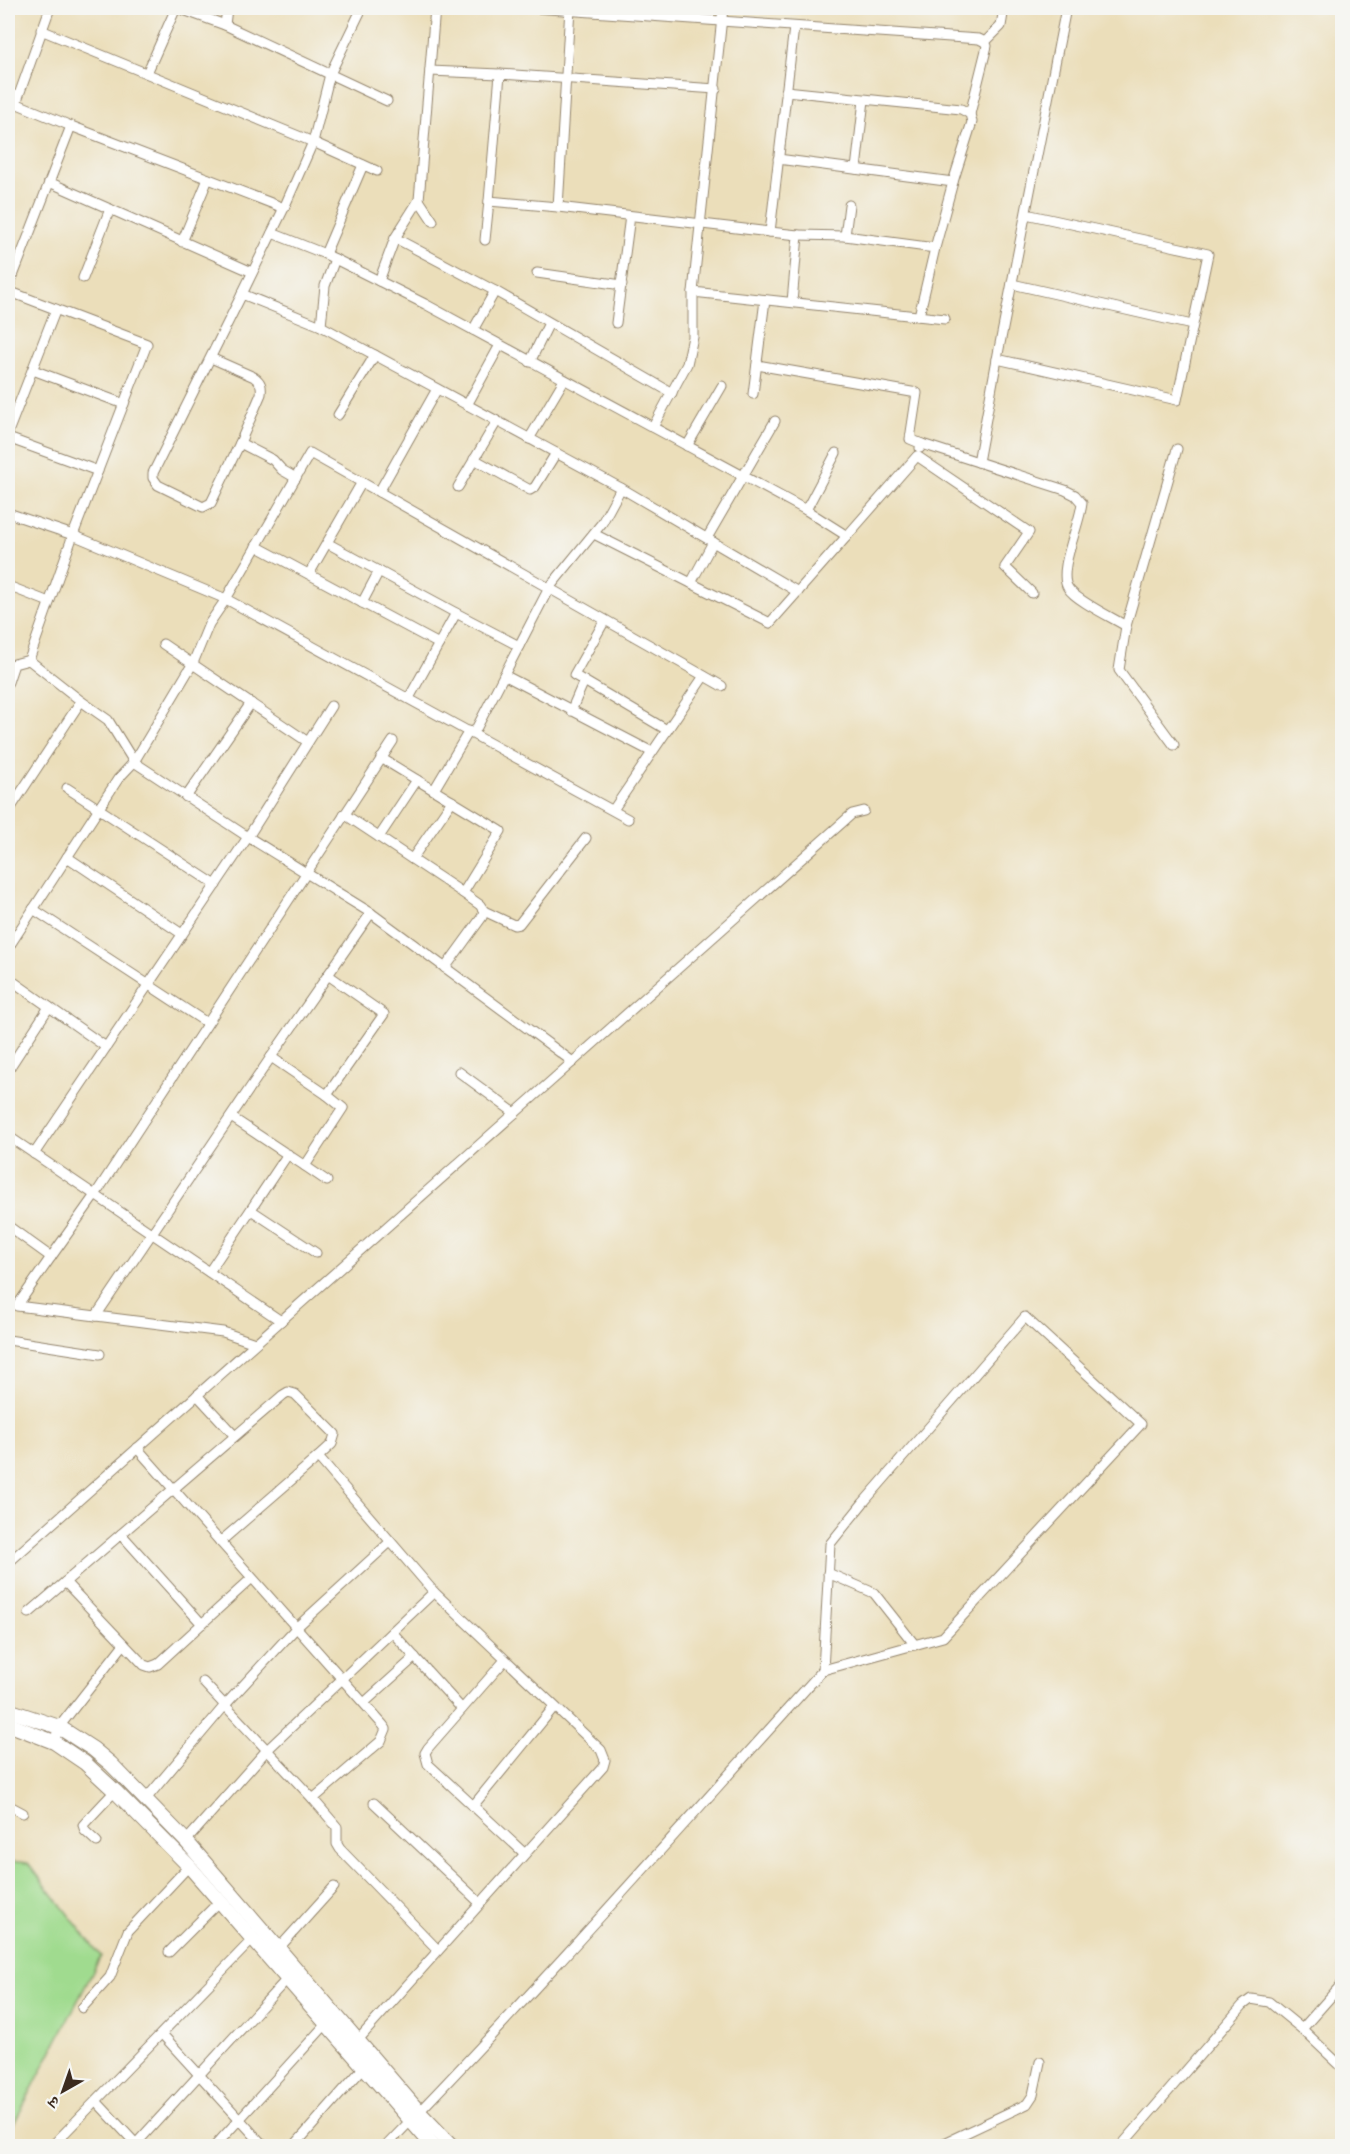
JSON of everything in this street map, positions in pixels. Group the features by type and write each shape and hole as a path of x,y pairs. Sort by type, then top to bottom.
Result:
{"main road":[{"path":"8,1710 59,1727 93,1749 146,1799 186,1841 358,2040 415,2117 433,2146"},
{"path":"8,1724 54,1742 85,1763 115,1791 189,1866 364,2067 415,2117 452,2146"}],"street":[{"path":"50,8 12,101 284,208"},
{"path":"147,73 177,8 225,25 387,101"},
{"path":"225,25 227,8"},
{"path":"211,358 260,381 261,394 211,503 203,507 158,485 153,478 252,272 284,208 313,142 330,74 362,8"},
{"path":"379,281 395,238 419,200 435,8"},
{"path":"534,8 979,39 986,42"},
{"path":"653,427 687,364 693,337 693,292 723,8"},
{"path":"919,316 953,182 972,123 970,114 987,46 986,42 1001,26 1004,8"},
{"path":"978,462 1066,8"},
{"path":"558,207 570,9"},
{"path":"770,232 794,27"},
{"path":"41,30 313,142 377,171"},
{"path":"430,71 716,89"},
{"path":"485,240 500,74"},
{"path":"786,91 961,108 970,114"},
{"path":"856,169 864,100"},
{"path":"29,660 73,535 147,344 8,290 72,126"},
{"path":"778,159 953,182"},
{"path":"325,254 363,165"},
{"path":"182,242 208,179"},
{"path":"49,182 252,272"},
{"path":"419,200 433,221"},
{"path":"489,201 798,235 845,236 935,248"},
{"path":"845,236 849,205"},
{"path":"83,278 110,209"},
{"path":"997,359 1177,400 1208,254 1026,214"},
{"path":"616,323 630,216"},
{"path":"272,232 325,254 473,330 806,510 847,536"},
{"path":"792,302 798,235"},
{"path":"395,238 495,291 672,393"},
{"path":"321,326 325,286 335,260"},
{"path":"537,273 622,285"},
{"path":"1012,284 1192,325"},
{"path":"473,330 495,291"},
{"path":"693,292 945,319"},
{"path":"242,294 321,326 621,488 798,592"},
{"path":"753,394 765,300"},
{"path":"8,432 56,309"},
{"path":"530,362 549,323"},
{"path":"467,405 500,345"},
{"path":"338,415 375,355"},
{"path":"757,365 917,393 910,439 1075,495 1082,503 1081,515 1064,573 1067,588 1075,596 1126,626"},
{"path":"33,370 124,404"},
{"path":"529,438 564,380"},
{"path":"687,446 722,386"},
{"path":"379,492 437,389"},
{"path":"458,487 497,421"},
{"path":"691,583 710,540 775,421"},
{"path":"8,438 98,471"},
{"path":"240,443 273,460 282,470 296,478"},
{"path":"594,534 770,623 917,456 922,444"},
{"path":"1174,745 1119,670 1126,626 1177,449"},
{"path":"8,948 118,779 134,762 193,663 209,624 226,599 310,453 722,686"},
{"path":"474,459 530,490 535,487 556,453"},
{"path":"806,510 836,453"},
{"path":"917,456 1029,532 1005,567 1032,593"},
{"path":"309,574 362,482"},
{"path":"434,790 504,675 549,588 602,523 621,488"},
{"path":"8,513 73,535 226,599 628,819"},
{"path":"327,543 519,646"},
{"path":"256,546 439,644"},
{"path":"362,603 379,571"},
{"path":"8,586 49,602"},
{"path":"409,698 456,613"},
{"path":"604,620 574,675 667,730"},
{"path":"163,644 308,741"},
{"path":"8,682 11,663 29,660 108,720 134,762 248,837 371,913 573,1062"},
{"path":"504,675 652,752"},
{"path":"613,810 704,676"},
{"path":"571,711 584,681"},
{"path":"8,812 81,701"},
{"path":"186,797 251,703"},
{"path":"34,1154 248,837 331,706"},
{"path":"255,1342 223,1332 17,1306 95,1195 393,741"},
{"path":"381,758 501,831 463,893"},
{"path":"379,837 417,780"},
{"path":"67,788 216,885"},
{"path":"412,859 452,801"},
{"path":"8,1563 852,814 864,811"},
{"path":"344,814 480,904 484,911 514,925 519,924 586,838"},
{"path":"67,857 182,934"},
{"path":"33,909 207,1023"},
{"path":"445,968 484,911"},
{"path":"96,1316 371,913"},
{"path":"327,1095 384,1014 328,975"},
{"path":"8,978 106,1047"},
{"path":"8,1070 49,1007"},
{"path":"271,1057 343,1108 305,1166"},
{"path":"459,1072 515,1113"},
{"path":"231,1117 327,1181"},
{"path":"8,1136 281,1321"},
{"path":"209,1272 288,1154"},
{"path":"251,1210 316,1253"},
{"path":"8,1226 51,1257"},
{"path":"386,2146 524,2002 823,1670 943,1637 1141,1424 1025,1317 830,1544 823,1670"},
{"path":"8,1340 100,1354"},
{"path":"29,1613 234,1435 288,1392 295,1394 334,1434 332,1444 220,1542"},
{"path":"197,1395 234,1435"},
{"path":"137,1448 387,1729 381,1741 313,1799"},
{"path":"318,1457 434,1592 601,1750 605,1760 603,1767 358,2040"},
{"path":"121,1534 202,1624"},
{"path":"146,1799 226,1704 297,1627 390,1542"},
{"path":"828,1573 874,1593 915,1645"},
{"path":"65,1582 144,1665 150,1667 158,1664 252,1578"},
{"path":"186,1841 266,1751 434,1592"},
{"path":"392,1632 462,1709"},
{"path":"54,1742 59,1727 124,1644"},
{"path":"364,1703 415,1657"},
{"path":"505,1660 425,1754 428,1764 524,1853"},
{"path":"204,1682 337,1827 337,1845 340,1849 438,1950"},
{"path":"473,1806 554,1707"},
{"path":"97,1842 85,1831 83,1825 115,1791"},
{"path":"374,1803 480,1903"},
{"path":"8,1805 22,1813"},
{"path":"82,2007 110,1977 128,1931 189,1866"},
{"path":"279,1948 334,1887"},
{"path":"170,1952 219,1902"},
{"path":"52,2146 252,1939"},
{"path":"96,2101 136,2146 288,1978"},
{"path":"1302,2029 1342,1984"},
{"path":"1121,2146 1243,2005 1251,1999 1269,2002 1340,2061"},
{"path":"215,2146 326,2024"},
{"path":"162,2034 264,2146"},
{"path":"938,2146 1027,2104 1033,2095 1040,2062"},
{"path":"294,2146 364,2067"}],"green space":[{"path":"8,1861 28,1863 101,1956 8,2135"}]}
